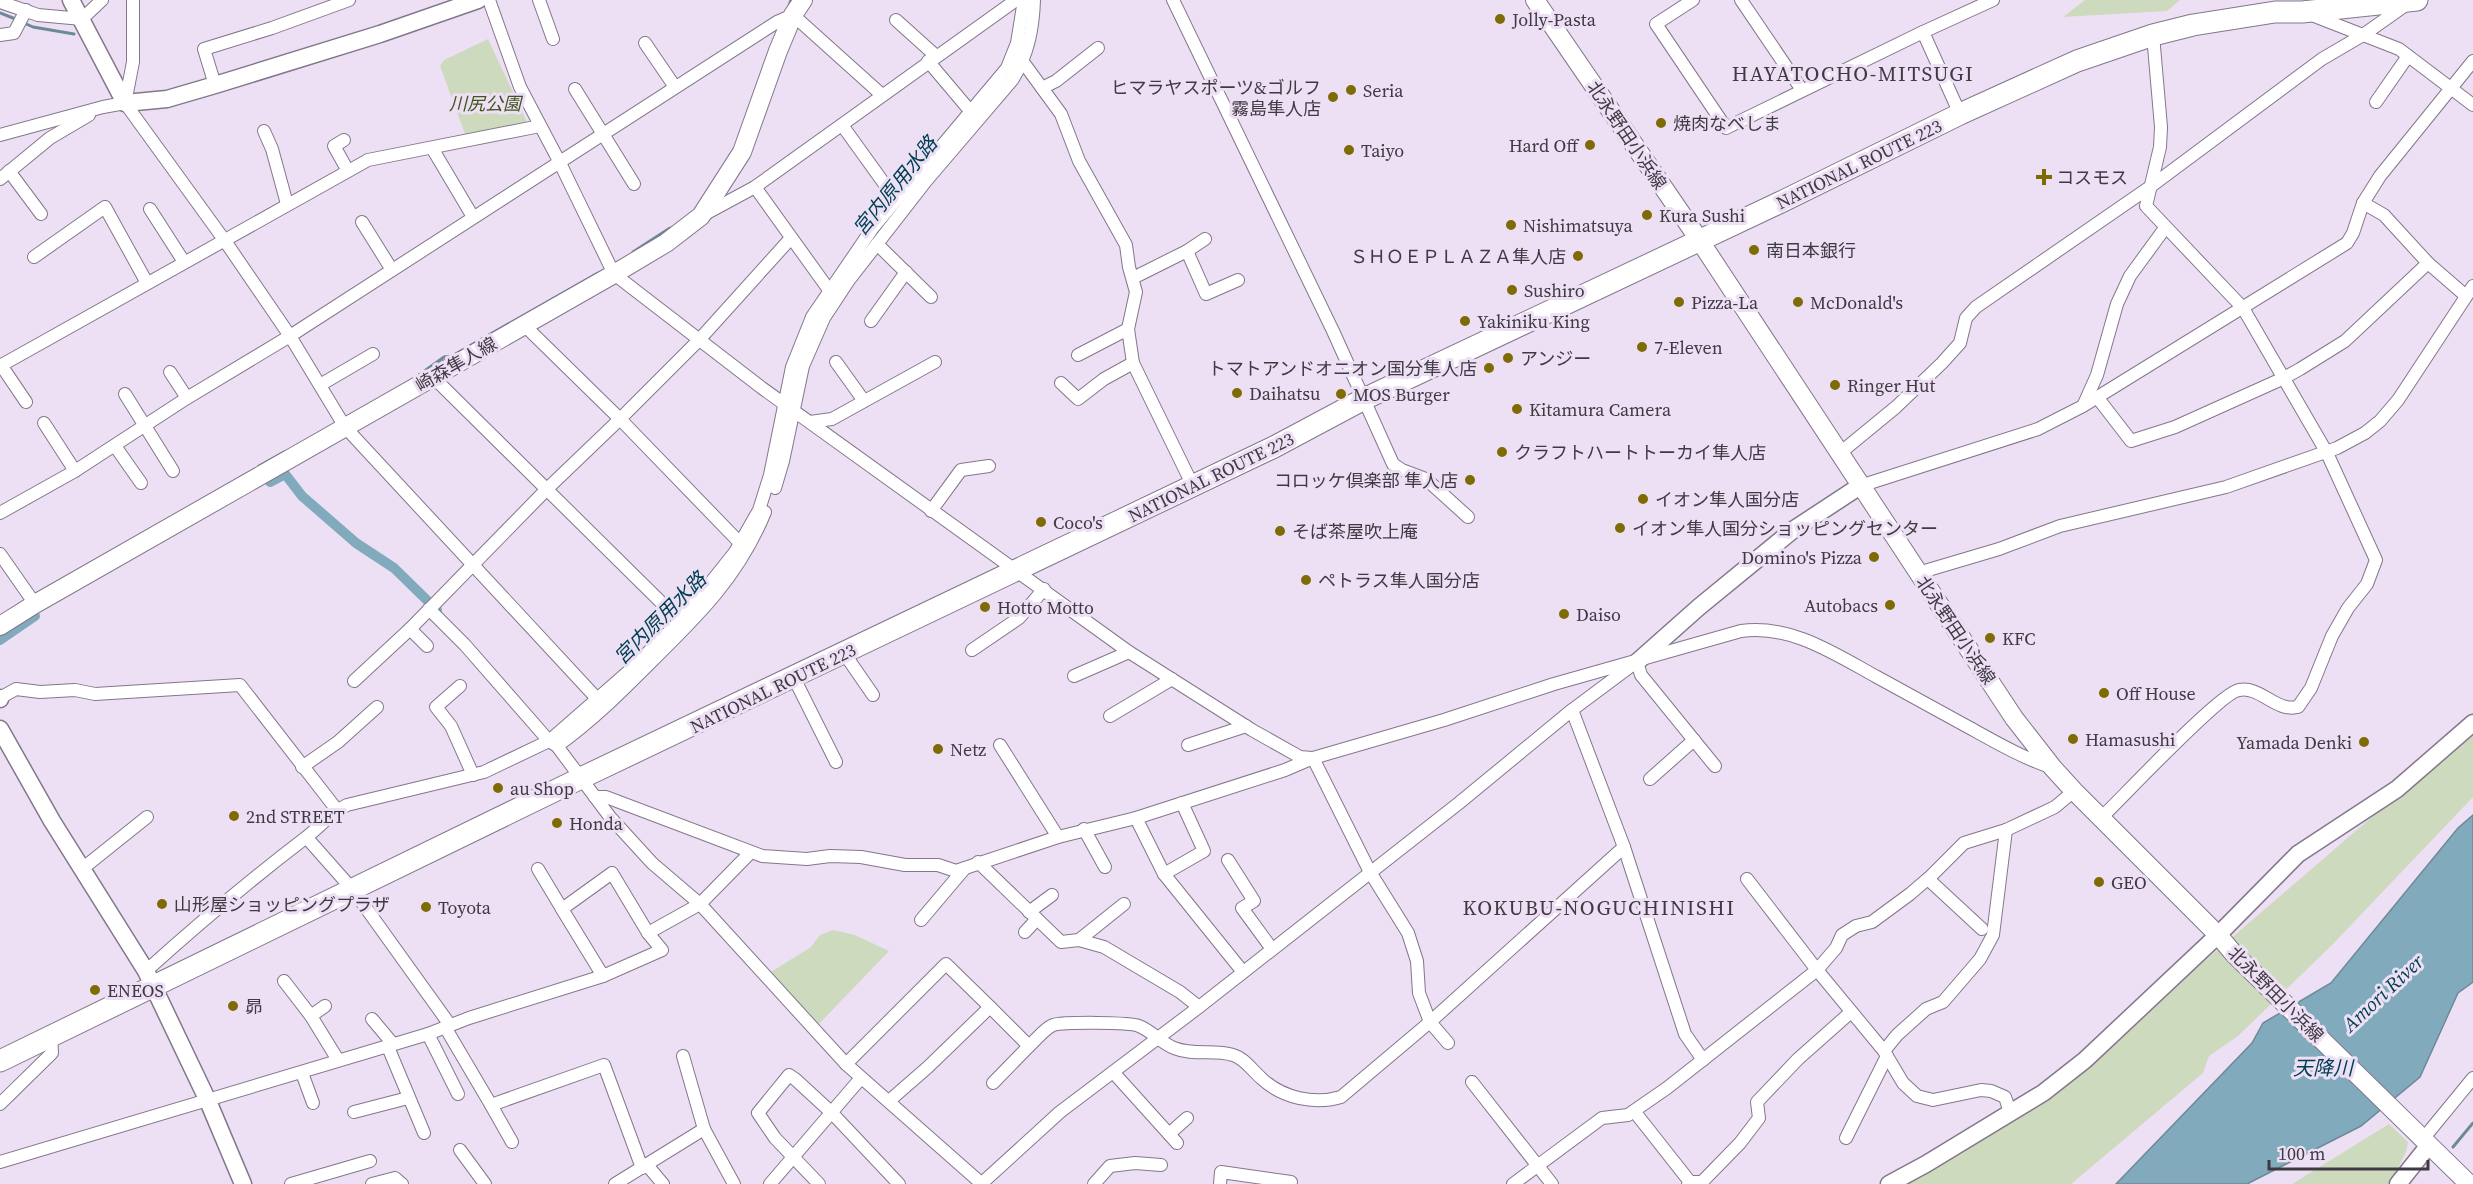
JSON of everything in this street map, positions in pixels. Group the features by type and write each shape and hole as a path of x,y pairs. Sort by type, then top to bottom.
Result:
{"highway":[{"name":"NATIONAL ROUTE 223","path":"0,1061 51,1037 149,979 353,890 581,778 794,678 1303,432 1364,399 1700,241 1960,114 2077,61 2153,35 2237,18 2275,12 2302,12 2417,0"}],"main road":[{"name":"北永野田小浜線","path":"1535,0 1700,241 2014,718 2053,768 2234,954 2469,1184"},
{"name":"崎森隼人線","path":"0,626 614,274 666,243 701,216 742,152 798,7"}],"street":[{"path":"71,0 125,103 225,241 290,336 345,427 601,703"},
{"path":"0,2 25,13 82,19 102,0"},
{"path":"125,103 133,62 135,25 133,0"},
{"path":"215,85 204,49 272,28 349,0"},
{"path":"0,135 103,106 167,99 380,34 478,0"},
{"path":"489,0 520,87 614,274 789,407 1129,652 1246,726 1300,757 1313,758"},
{"path":"539,0 553,39"},
{"path":"701,216 755,187 1016,0"},
{"path":"601,703 674,639 721,590 753,543 783,461 798,349 812,317 872,229 999,80 1014,54 1022,25 1024,0"},
{"path":"149,979 228,898 307,838 337,810 484,772 553,743 584,726 601,703 680,621 724,568 762,502 789,407 803,366 824,318 849,280 926,181 1004,91 1023,62 1033,26 1034,0"},
{"path":"1173,0 1393,464 1426,479 1468,517"},
{"path":"1693,0 1656,24 1726,128 1993,0"},
{"path":"1741,0 1802,90"},
{"path":"1840,453 1896,407 1942,363 1960,343 1966,318 1976,307 2150,186 2322,59 2363,35 2412,0"},
{"path":"0,513 75,471 146,427 187,398 290,336 798,7 882,95"},
{"path":"2302,12 2399,49 2473,105"},
{"path":"0,35 14,33 25,13"},
{"path":"896,20 932,59 971,112"},
{"path":"1923,32 1960,114"},
{"path":"2101,818 2193,726 2235,690 2252,690 2272,702 2290,708 2298,706 2306,696 2332,636 2348,608 2367,584 2376,560 2327,453 2243,308 2146,206 2160,147 2162,127 2153,35"},
{"path":"645,43 675,87"},
{"path":"1042,88 1056,81 1098,48"},
{"path":"2376,102 2408,56"},
{"path":"429,609 465,645 553,743 594,797 652,863 700,904 846,1064 981,1184 1060,1112 1199,1007 1467,797 1572,710 1637,662 1699,607 1793,530 1860,486 2038,429 2097,397 2347,243 2353,233 2363,203 2380,176 2473,61"},
{"path":"1023,62 1066,122 1079,161 1126,244 1136,292 1128,330 1134,363 1192,484"},
{"path":"575,89 634,184"},
{"path":"41,214 5,175 50,138 103,106"},
{"path":"843,124 896,200"},
{"path":"26,402 0,366 368,160 540,126"},
{"path":"264,131 272,149 287,204"},
{"path":"344,140 334,146 348,171"},
{"path":"432,148 473,217"},
{"path":"755,187 829,290"},
{"path":"1918,573 1999,549 2060,526 2226,487 2327,453 2365,433 2380,421 2398,400 2470,291 2428,263 2384,215 2363,203"},
{"path":"34,257 105,207 147,283"},
{"path":"150,209 184,262"},
{"path":"362,222 392,270"},
{"path":"2083,405 2097,375 2117,304 2130,276 2165,228"},
{"path":"354,681 410,629 547,489 699,340 791,238"},
{"path":"1133,278 1205,238"},
{"path":"877,244 931,297"},
{"path":"1187,250 1206,294 1238,280"},
{"path":"2097,397 2131,441 2175,427 2284,378 2345,341 2428,263"},
{"path":"871,321 906,272"},
{"path":"524,325 620,419 740,543"},
{"path":"1078,355 1128,330"},
{"path":"320,385 373,354"},
{"path":"836,362 864,401"},
{"path":"810,422 832,419 935,362"},
{"path":"1061,383 1078,399 1104,379 1134,363"},
{"path":"170,372 187,398"},
{"path":"433,377 680,621"},
{"path":"125,394 173,471"},
{"path":"44,423 75,471"},
{"path":"115,446 141,483"},
{"path":"931,511 962,470 989,466"},
{"path":"0,554 35,604"},
{"path":"972,650 1019,618 1044,590"},
{"path":"410,629 427,646"},
{"path":"594,797 606,797 762,856 807,859 830,856 861,857 905,865 938,865 956,871 1084,829 1136,818 1285,770 1313,758 1444,720 1554,684 1741,631 1756,629 1776,630 1797,636 2034,761 2053,768"},
{"path":"1074,676 1129,652"},
{"path":"844,653 873,695"},
{"path":"1637,662 1641,675 1715,766"},
{"path":"794,678 836,762"},
{"path":"1110,716 1172,679"},
{"path":"0,698 16,689 40,692 75,690 95,694 240,685 337,810"},
{"path":"460,686 436,707 451,726 472,775"},
{"path":"302,767 338,742 377,707"},
{"path":"1572,710 1624,847 1685,1034 1703,1060"},
{"path":"1889,1184 2043,1093 2085,1060 2218,935 2298,854 2397,789 2473,723"},
{"path":"1188,746 1246,726"},
{"path":"0,729 52,821 149,979 208,1101 243,1184"},
{"path":"1650,779 1694,740"},
{"path":"1000,744 1058,837"},
{"path":"1313,758 1370,872 1408,933 1417,961 1419,993 1430,1023 1448,1043"},
{"path":"1513,1184 1602,1118 1628,1115 1703,1060 1817,970 1836,948 1842,935 1856,926 1872,922 1928,879 1964,843 2006,830 2055,807 2074,791"},
{"path":"1164,874 1204,850 1182,803"},
{"path":"82,869 147,817"},
{"path":"1136,818 1164,874 1243,972"},
{"path":"1084,829 1105,867"},
{"path":"1846,1138 1886,1053 1897,1035 1926,1009 1943,1002 1980,958 1993,935 2006,830"},
{"path":"307,838 353,890 448,1026 512,1142"},
{"path":"993,1083 1051,1026 1065,1023 1137,1025 1175,1049 1206,1054 1233,1054 1243,1060 1265,1082 1287,1094 1325,1102 1341,1097 1430,1023 1624,847"},
{"path":"648,933 700,904 750,853"},
{"path":"1228,860 1244,875 1254,901 1242,908 1272,949"},
{"path":"978,862 1061,942 1079,940 1104,947 1180,992 1199,1007"},
{"path":"921,920 965,868"},
{"path":"537,869 603,976"},
{"path":"0,1162 428,1034 603,976 662,950 648,933 612,873 562,909"},
{"path":"1747,879 1817,970 1886,1053 1903,1083 1917,1096 1933,1100 1970,1091 1991,1091 2005,1097 2010,1112"},
{"path":"1928,879 1982,929"},
{"path":"1025,932 1033,916 1052,895"},
{"path":"1079,940 1124,903"},
{"path":"846,1064 946,964 1029,1046"},
{"path":"284,981 311,1016 338,1060"},
{"path":"311,1016 325,1006"},
{"path":"889,1101 990,1007"},
{"path":"1634,1111 1689,1183 1702,1182 1740,1143 1759,1118 1757,1102 1798,1059 1851,1012"},
{"path":"372,1018 390,1045 408,1098 424,1133"},
{"path":"428,1034 458,1094"},
{"path":"0,1104 52,1053 51,1037"},
{"path":"683,1056 704,1129 734,1184"},
{"path":"491,1105 604,1065 644,1167 663,1184"},
{"path":"302,1072 313,1103"},
{"path":"1113,1072 1173,1139 1187,1118"},
{"path":"819,1184 775,1138 758,1113 786,1077 795,1079 832,1113 899,1184"},
{"path":"770,1184 861,1078"},
{"path":"2398,1184 2422,1138 2473,1078"},
{"path":"1472,1082 1552,1184"},
{"path":"354,1112 408,1098"},
{"path":"615,1184 704,1129"},
{"path":"460,1150 485,1184"},
{"path":"291,1184 370,1161"},
{"path":"1094,1184 1110,1166 1135,1163 1161,1165"},
{"path":"1220,1184 1221,1172 1292,1182"},
{"path":"372,1184 390,1177 402,1184"}],"green space":[{"path":"2085,0 2180,0 2167,11 2063,17"},
{"name":"川尻公園","path":"488,39 527,122 510,132 465,134 440,66 444,60"},
{"path":"2473,730 2473,797 2332,945 2238,1036 2209,1056 2203,1073 2071,1184 1904,1184 2164,996"},
{"path":"833,930 855,935 889,951 818,1025 771,972 811,947 820,935"},
{"path":"2389,1124 2408,1142 2406,1152 2390,1184 2292,1184"}],"water":[{"name":"天降川","path":"2473,815 2473,982 2458,993 2420,1077 2361,1126 2247,1184 2116,1184 2252,1043 2263,1023 2331,983 2458,828"}],"waterway":[{"path":"788,9 791,0"},
{"path":"0,13 18,20"},
{"path":"24,23 33,27 74,34"},
{"path":"633,252 670,228"},
{"path":"412,380 444,357 452,356 598,273"},
{"path":"259,466 284,452"},
{"name":"宮内原用水路","path":"270,482 285,474 302,496 356,543 394,568 437,610"},
{"name":"宮内原用水路","path":"0,640 35,616"},
{"path":"2453,1147 2473,1123"}],"place":[{"name":"Jolly-Pasta","path":"1500,19"},
{"name":"Seria","path":"1351,90"},
{"name":"ヒマラヤスポーツ&ゴルフ 霧島隼人店","path":"1333,97"},
{"name":"焼肉なべしま","path":"1661,123"},
{"name":"Hard Off","path":"1590,145"},
{"name":"Taiyo","path":"1349,150"},
{"name":"コスモス","path":"2044,177"},
{"name":"Kura Sushi","path":"1647,215"},
{"name":"Nishimatsuya","path":"1511,225"},
{"name":"南日本銀行","path":"1754,250"},
{"name":"ＳＨＯＥＰＬＡＺＡ隼人店","path":"1578,256"},
{"name":"Sushiro","path":"1512,290"},
{"name":"Pizza-La","path":"1679,302"},
{"name":"McDonald's","path":"1798,302"},
{"name":"Yakiniku King","path":"1465,321"},
{"name":"7-Eleven","path":"1642,347"},
{"name":"アンジー","path":"1508,358"},
{"name":"トマトアンドオニオン国分隼人店","path":"1489,368"},
{"name":"Ringer Hut","path":"1835,385"},
{"name":"Daihatsu","path":"1237,393"},
{"name":"MOS Burger","path":"1341,394"},
{"name":"Kitamura Camera","path":"1517,409"},
{"name":"クラフトハートトーカイ隼人店","path":"1502,452"},
{"name":"コロッケ倶楽部 隼人店","path":"1470,480"},
{"name":"イオン隼人国分店","path":"1643,499"},
{"name":"Coco's","path":"1041,522"},
{"name":"イオン隼人国分ショッピングセンター","path":"1620,528"},
{"name":"そば茶屋吹上庵","path":"1280,531"},
{"name":"Domino's Pizza","path":"1874,557"},
{"name":"ペトラス隼人国分店","path":"1306,580"},
{"name":"Autobacs","path":"1890,605"},
{"name":"Hotto Motto","path":"985,607"},
{"name":"Daiso","path":"1564,614"},
{"name":"KFC","path":"1990,638"},
{"name":"Off House","path":"2104,693"},
{"name":"Hamasushi","path":"2073,739"},
{"name":"Yamada Denki","path":"2364,742"},
{"name":"Netz","path":"938,749"},
{"name":"au Shop","path":"498,788"},
{"name":"2nd STREET","path":"234,816"},
{"name":"Honda","path":"557,823"},
{"name":"GEO","path":"2099,882"},
{"name":"山形屋ショッピングプラザ","path":"162,904"},
{"name":"Toyota","path":"426,907"},
{"name":"ENEOS","path":"95,990"},
{"name":"昴","path":"233,1006"}],"district":[{"name":"HAYATOCHO-MITSUGI","path":"1853,73"},
{"name":"KOKUBU-NOGUCHINISHI","path":"1599,907"}],"water label":[{"name":"Amori River","path":"2383,993"}]}
